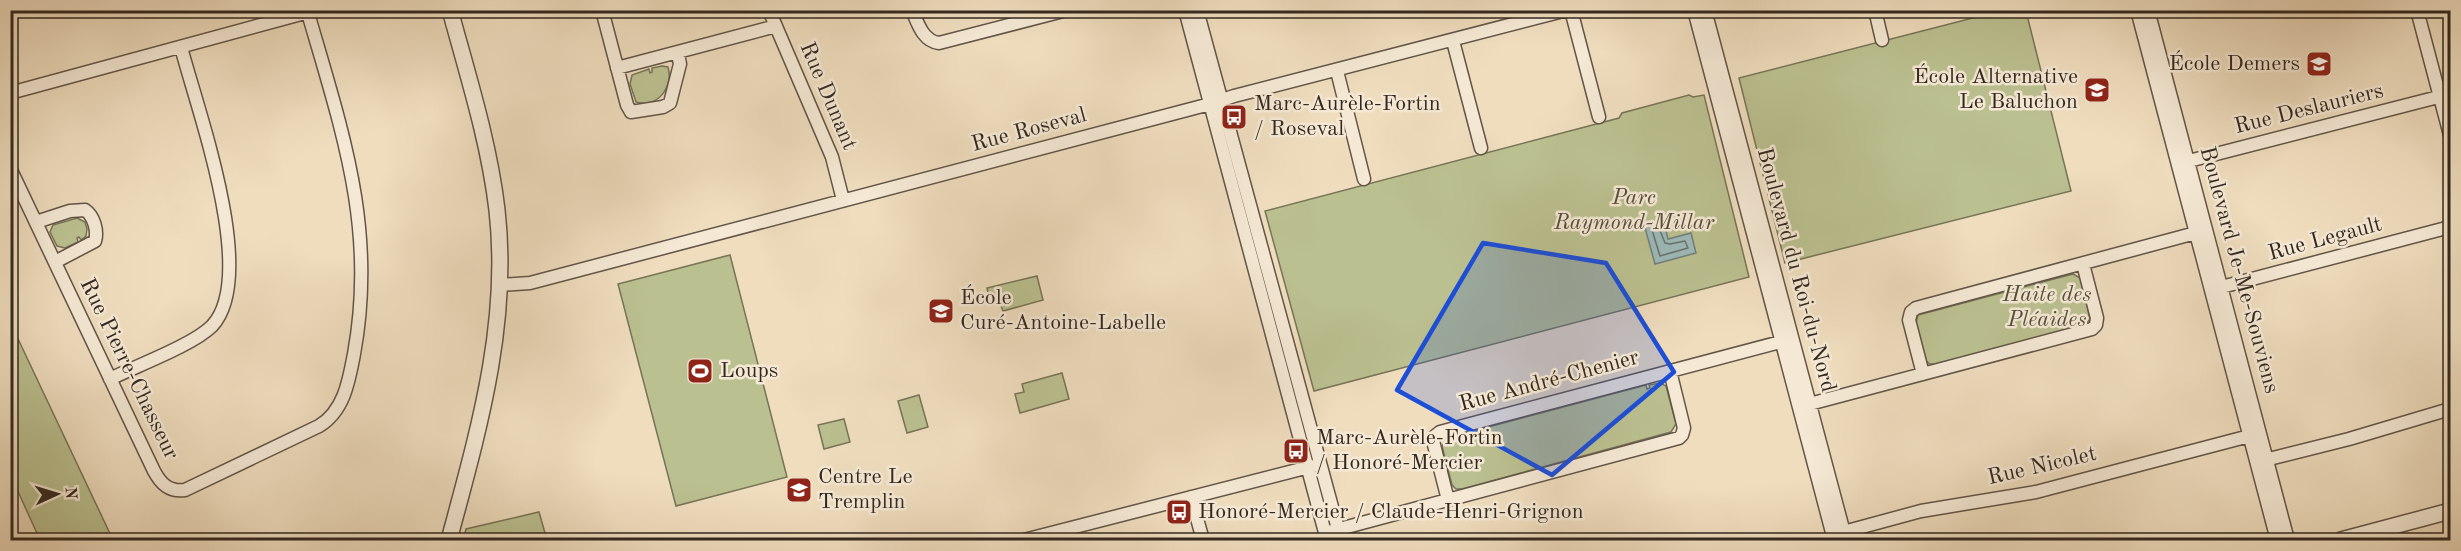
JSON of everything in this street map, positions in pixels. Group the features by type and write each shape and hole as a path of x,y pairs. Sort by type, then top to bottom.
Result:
{"street":[{"path":"449,540 487,392 498,327 501,285 498,218 492,175 450,10"},
{"path":"602,10 630,111 640,112 668,105 673,97 680,64 678,54"},
{"name":"Rue Dunant","path":"769,10 832,157 843,201"},
{"path":"912,10 928,39 939,43 1066,10"},
{"path":"1185,10 1216,103 1333,536"},
{"path":"1197,10 1216,103"},
{"path":"1569,10 1599,117"},
{"name":"Rue Roseval","path":"501,285 530,283 1216,103 1234,96 1569,10"},
{"name":"Boulevard du Roi-du-Nord","path":"1694,10 1787,341"},
{"name":"Boulevard du Roi-du-Nord","path":"1705,10 1787,341 1839,537"},
{"path":"1875,10 1882,40"},
{"name":"Boulevard Je-Me-Souviens","path":"2137,10 2183,163"},
{"name":"Boulevard Je-Me-Souviens","path":"2148,10 2183,163 2216,289 2262,461 2289,540"},
{"path":"2417,10 2445,96 2451,135"},
{"path":"10,93 312,12"},
{"name":"Rue Pierre-Chasseur","path":"10,168 163,485 171,490 180,491 189,488 319,426 336,411 346,388 356,342 361,297 360,222 346,149 312,12"},
{"path":"617,68 776,27"},
{"path":"1453,41 1481,148"},
{"path":"110,378 205,332 221,314 228,296 230,252 224,211 181,47"},
{"path":"1337,71 1364,179"},
{"name":"Rue Deslauriers","path":"2183,163 2445,96"},
{"name":"Rue Pierre-Chasseur","path":"36,222 82,209 92,216 96,231 95,241 55,262"},
{"name":"Rue Legault","path":"2216,289 2451,227"},
{"path":"1923,374 1909,321 1914,310 2201,232"},
{"path":"1804,406 2092,329 2096,325 2097,318 2083,264"},
{"name":"Rue André-Chenier","path":"1448,500 1433,441 1440,432 1787,341"},
{"name":"Rue André-Chenier","path":"1333,536 1448,500 1678,438 1683,433 1684,425 1670,371"},
{"path":"2262,461 2349,439 2451,409"},
{"name":"Rue Nicolet","path":"1839,537 1913,513 2036,492 2255,435"},
{"name":"Boulevard Je-Me-Souviens","path":"2262,461 2277,540"},
{"path":"1024,540 1071,535 1191,497 1314,466"},
{"path":"1191,497 1203,540"},
{"path":"2341,540 2451,511"}],"highlighted area":[{"path":"1483,243 1606,263 1674,372 1552,475 1397,390"}],"green space":[{"name":"Parc Raymond-Millar","path":"2000,11 2026,11 2071,191 1785,263 1739,78"},
{"path":"668,67 669,75 662,95 651,102 636,102 630,84 632,75 649,69 650,73 652,68"},
{"name":"Parc Raymond-Millar","path":"1689,95 1693,97 1704,95 1749,277 1314,391 1265,211 1619,118 1622,113"},
{"path":"77,218 85,222 86,236 81,240 77,238 78,242 65,248 57,246 50,232 53,225"},
{"name":"Loups","path":"730,255 787,477 676,506 618,284"},
{"name":"Haite des Pléaides","path":"2073,274 2080,278 2085,296 2081,297 2082,301 2086,300 2090,319 2085,325 1936,364 1926,361 1916,323 1918,315"},
{"path":"1037,276 1043,300 1003,311 1000,303 991,305 987,288"},
{"path":"11,324 113,540 40,540 11,476"},
{"path":"1062,373 1069,399 1020,413 1015,394 1024,392 1022,384"},
{"path":"1660,383 1666,386 1676,424 1671,432 1462,489 1456,489 1452,485 1442,446 1447,438 1646,385 1647,389 1650,388 1649,385"},
{"path":"919,395 928,427 907,433 898,401"},
{"path":"844,419 850,442 824,449 818,425"},
{"path":"539,512 547,540 463,540 466,529"}],"water":[{"path":"1663,219 1668,239 1691,233 1696,253 1655,264 1644,224"}],"place":[{"name":"École Demers","path":"2319,64"},
{"name":"École Alternative Le Baluchon","path":"2097,90"},
{"name":"Marc-Aurèle-Fortin / Roseval","path":"1234,117"},
{"name":"École Curé-Antoine-Labelle","path":"941,311"},
{"name":"Loups","path":"700,371"},
{"name":"Marc-Aurèle-Fortin / Honoré-Mercier","path":"1296,451"},
{"name":"Centre Le Tremplin","path":"799,490"},
{"name":"Honoré-Mercier / Claude-Henri-Grignon","path":"1179,512"}]}
